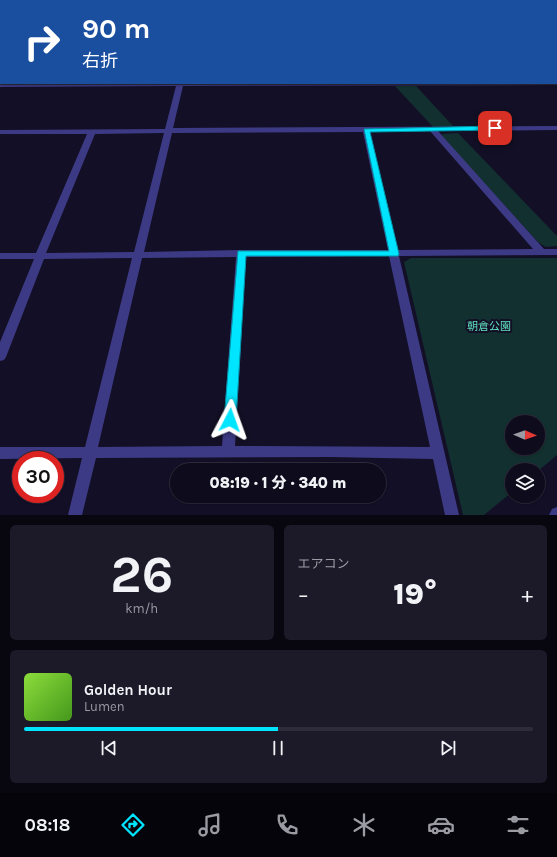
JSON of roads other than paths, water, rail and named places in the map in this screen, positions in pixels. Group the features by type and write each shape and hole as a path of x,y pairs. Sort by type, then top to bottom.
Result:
{"street":[{"path":"0,86 180,84 137,255 75,515"},
{"path":"0,132 557,128"},
{"path":"432,129 541,252"},
{"path":"366,130 452,515"},
{"path":"0,357 40,255 92,132"},
{"path":"0,256 241,253 394,254 557,252"},
{"path":"228,452 241,253"},
{"path":"0,453 437,453"}],"park label":[{"name":"朝倉公園","path":"489,326"}]}
